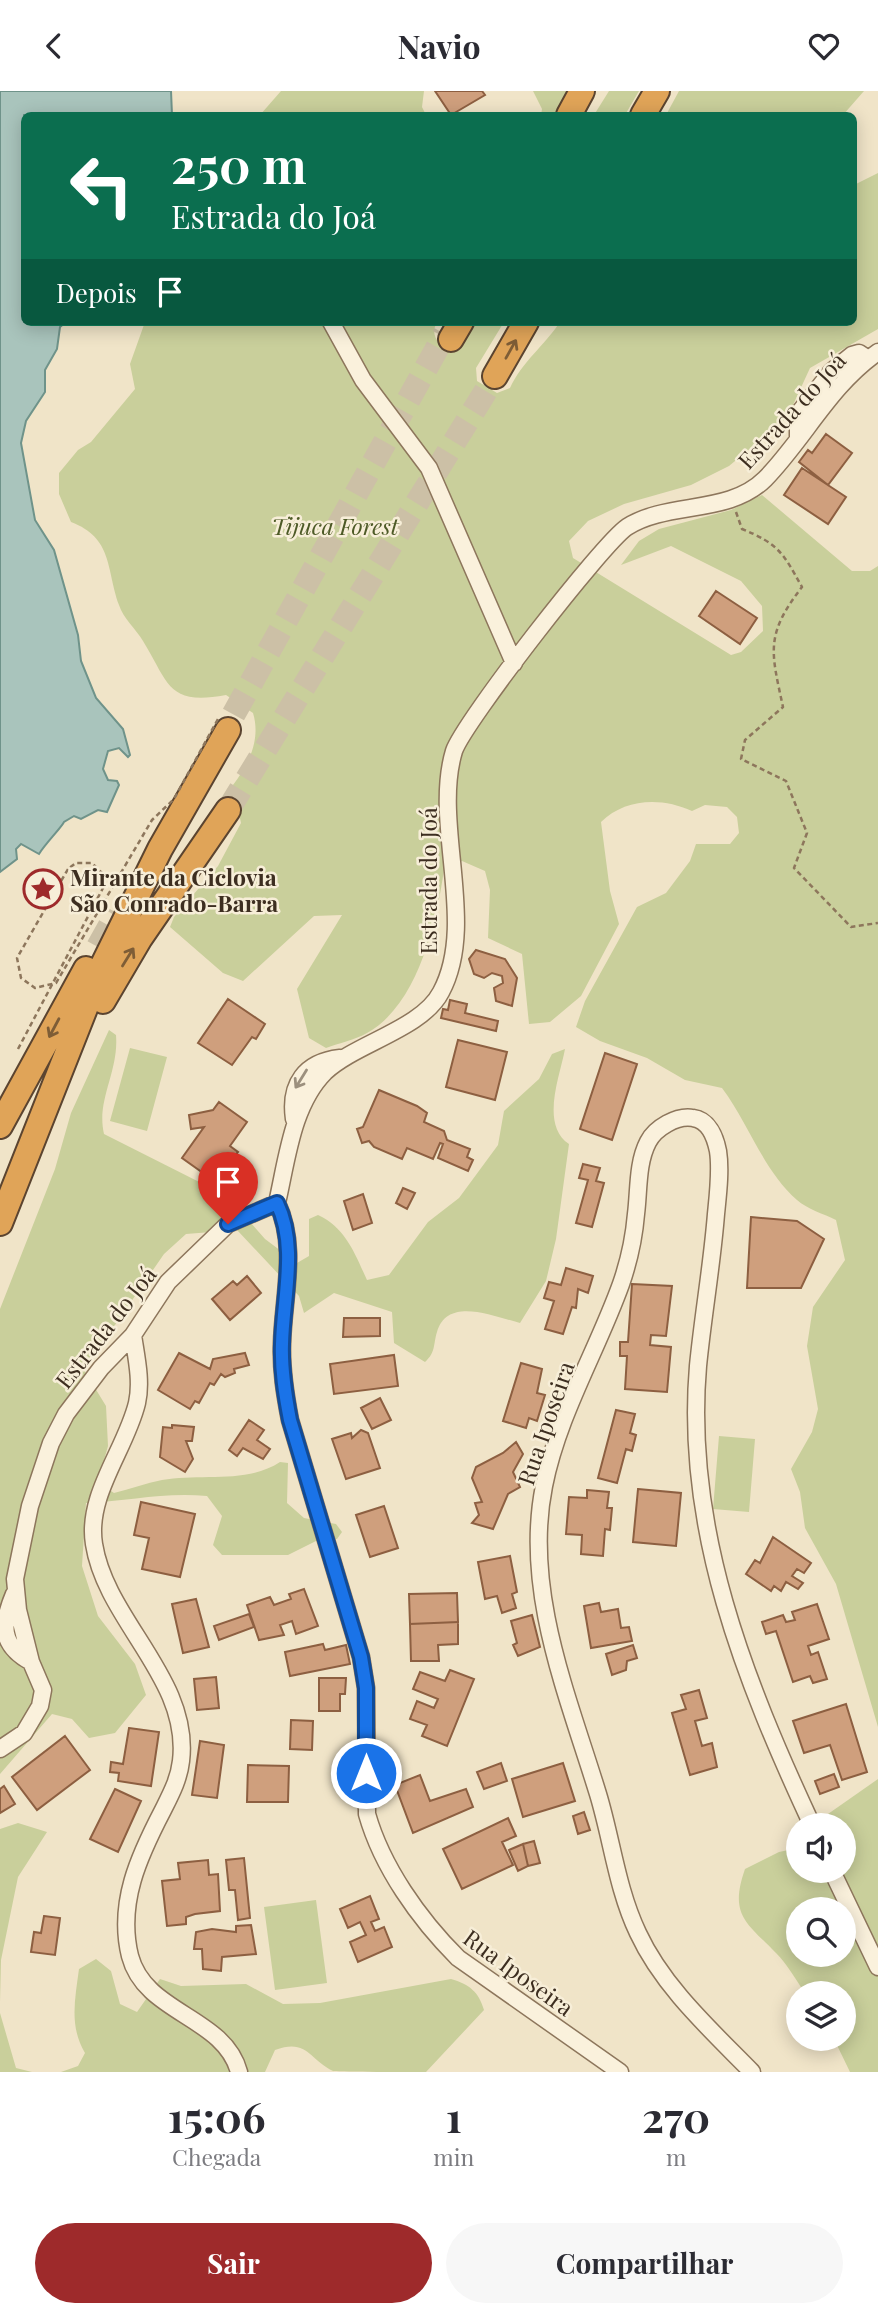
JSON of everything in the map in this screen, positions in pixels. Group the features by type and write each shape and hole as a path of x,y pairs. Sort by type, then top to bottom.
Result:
{"highway":[{"path":"571,112 582,91"},
{"path":"580,112 592,91"},
{"path":"645,112 657,91"},
{"path":"495,376 524,326"},
{"path":"0,1223 72,1037 131,906 223,725"},
{"path":"39,1126 116,976 228,810"},
{"path":"0,1126 98,947"}],"street":[{"path":"333,326 363,380 429,468 514,663"},
{"name":"Estrada do Joá","path":"0,1749 24,1733 40,1706 43,1690 31,1662 15,1592 30,1506 51,1443 66,1414 101,1368 133,1335 167,1282 201,1248 228,1224 277,1203 295,1127 306,1097 323,1074 342,1058 421,1014 439,997 449,976 455,940 449,784 454,753 459,741 514,663 607,544 628,527 645,519 732,498 764,479 821,407 873,355"},
{"name":"Rua Iposeira","path":"751,2072 679,1994 638,1934 566,1691 542,1597 538,1566 544,1484 572,1400 610,1316 629,1260 640,1170 648,1141 662,1127 683,1117 700,1118 711,1129 718,1151 713,1245 699,1366 697,1467 704,1526 747,1671 807,1813"},
{"name":"Rua Iposeira","path":"277,1203 286,1222 288,1252 282,1345 283,1386 290,1420 361,1657 366,1688 367,1814 371,1830 405,1892 438,1938 458,1958 620,2072"},
{"path":"133,1335 137,1403 96,1512 93,1541 104,1582 155,1668 172,1702 182,1733 181,1761 175,1789 131,1879 126,1933 131,1959 143,1982 159,2000 216,2036 237,2064 239,2072"},
{"path":"838,1883 878,1967"}],"path":[{"path":"732,498 742,529 769,540 784,556 802,587 783,612 772,641 783,707 745,740 741,759 786,781 807,833 794,868 851,927 878,923"},
{"path":"14,1060 23,1035 103,888 102,873 92,863 76,863 68,869 17,958 21,978 35,988 56,983 152,820 174,799 223,725"}],"green space":[{"path":"281,91 424,91 422,107 424,112 263,112"},
{"path":"533,91 568,91 557,112 542,112"},
{"path":"609,91 639,91 627,112 596,112"},
{"path":"679,91 864,91 846,112 668,112"},
{"name":"Tijuca Forest","path":"878,173 878,329 810,368 787,418 729,466 691,485 624,504 588,521 569,541 573,558 731,655 741,652 763,631 762,606 741,581 671,546 621,565 639,541 659,529 731,510 762,495 852,571 870,571 878,566 878,1727 836,1584 805,1528 800,1492 791,1469 812,1432 818,1409 807,1346 813,1307 845,1260 836,1220 806,1206 785,1188 765,1161 722,1088 685,1080 647,1058 600,1041 576,1027 585,1001 637,907 666,893 690,861 696,844 730,844 739,833 737,817 727,807 705,805 692,811 669,803 644,802 621,808 601,822 610,891 619,924 581,996 550,1022 529,1024 522,954 488,938 490,890 485,871 462,861 444,869 430,936 412,983 400,1003 385,1020 367,1033 326,1048 309,1038 297,989 342,915 314,916 243,981 223,973 170,927 174,917 218,866 241,823 233,785 252,751 256,732 253,713 226,695 192,697 172,688 121,610 101,546 85,529 71,522 59,494 59,473 78,450 91,442 135,389 130,364 144,326 435,326 435,336 450,353 455,351 470,326 502,326 476,368 477,381 497,393 510,388 557,326 857,326 857,184"},
{"path":"109,1030 116,1035 116,1048 103,1109 104,1134 227,1196 265,1239 297,1263 309,1256 309,1219 318,1215 328,1220 343,1234 367,1280 389,1275 428,1222 459,1198 498,1145 504,1111 539,1079 552,1054 565,1049 554,1099 555,1125 560,1136 569,1144 556,1239 546,1281 520,1323 472,1311 450,1314 442,1321 433,1352 425,1362 394,1343 392,1312 334,1293 304,1313 299,1296 237,1230 186,1234 164,1254 84,1370 106,1406 108,1446 98,1482 114,1493 162,1480 238,1476 267,1469 280,1462 288,1463 287,1503 304,1518 336,1524 342,1532 337,1539 320,1539 288,1555 222,1555 213,1545 222,1516 207,1496 161,1496 86,1503 82,1566 98,1616 135,1664 146,1695 115,1733 89,1738 72,1719 52,1714 0,1774 0,1309 55,1169 71,1113"},
{"path":"130,1048 167,1057 147,1131 110,1121"},
{"path":"719,1436 755,1439 749,1512 713,1509"},
{"path":"878,1779 878,2072 850,2072 840,2051 856,2051 856,1981 797,1981 788,1967 856,1967 856,1897 786,1897 786,1964 743,1917 739,1897 745,1869 786,1851 786,1883 856,1883 856,1813 829,1813"},
{"path":"18,1823 47,1832 18,1877 1,1960 0,2002 0,1829"},
{"path":"316,1900 327,1983 275,1990 264,1907"},
{"path":"96,1959 111,1971 120,2004 137,2012 160,1979 181,1986 246,1984 283,2004 320,2003 451,1979 472,1990 484,2010 426,2072 333,2071 301,2048 286,2047 275,2050 265,2072 61,2072 78,2066 85,2053 75,2022 76,1991 79,1969"},
{"path":"0,2013 16,2068 32,2072 0,2072"}],"water":[{"path":"0,91 171,91 172,112 21,112 21,326 61,326 57,349 45,370 45,392 26,421 21,443 35,520 54,550 78,635 81,661 96,698 123,729 130,755 128,757 119,748 108,751 103,769 108,780 117,781 119,785 107,812 98,810 81,819 74,816 64,822 39,854 21,844 16,849 17,859 0,872"}],"building":[{"path":"435,91 482,91 485,95 456,112 449,112"},
{"path":"826,434 852,453 828,485 799,462 808,450 812,453"},
{"path":"802,468 846,497 828,524 784,495"},
{"path":"716,591 757,618 740,644 699,616"},
{"path":"476,950 505,959 517,978 512,1006 496,1001 494,988 503,983 502,976 492,973 484,978 474,974 469,959"},
{"path":"228,999 265,1024 256,1039 252,1037 232,1065 198,1043"},
{"path":"450,1000 467,1004 465,1013 498,1021 496,1031 441,1018 443,1009 448,1010"},
{"path":"458,1040 507,1052 495,1100 446,1087"},
{"path":"605,1053 637,1064 612,1140 580,1129"},
{"path":"379,1090 417,1106 427,1113 424,1122 444,1131 447,1140 470,1149 467,1157 473,1160 468,1171 438,1158 443,1144 440,1143 433,1159 407,1148 402,1159 374,1147 369,1141 362,1143 357,1129 363,1127"},
{"path":"219,1102 247,1122 230,1146 238,1152 229,1163 233,1166 220,1185 182,1158 204,1127 191,1129 189,1115 213,1110"},
{"path":"583,1164 600,1168 596,1181 604,1183 592,1227 576,1223 588,1180 579,1178"},
{"path":"403,1188 415,1193 407,1209 396,1203"},
{"path":"363,1194 372,1223 353,1230 344,1201"},
{"path":"751,1217 797,1221 824,1239 801,1288 747,1288"},
{"path":"566,1268 593,1276 588,1293 578,1289 576,1308 572,1307 563,1334 545,1329 554,1301 544,1298 549,1282 561,1285"},
{"path":"247,1276 261,1293 230,1320 212,1299 233,1281 237,1285"},
{"path":"632,1284 672,1286 666,1336 651,1335 650,1345 671,1347 667,1392 625,1389 627,1356 620,1356 620,1342 628,1342"},
{"path":"344,1318 380,1318 380,1336 343,1337"},
{"path":"179,1353 210,1369 213,1359 245,1353 249,1365 234,1369 235,1373 225,1377 221,1374 214,1385 210,1383 199,1403 195,1401 190,1409 158,1390"},
{"path":"394,1355 398,1386 334,1394 330,1364"},
{"path":"521,1363 542,1369 537,1393 545,1395 537,1421 529,1418 526,1428 503,1421"},
{"path":"380,1398 391,1420 372,1429 361,1408"},
{"path":"616,1410 635,1414 630,1433 636,1435 632,1451 626,1449 617,1483 598,1478"},
{"path":"249,1420 264,1430 257,1440 270,1449 263,1459 243,1448 237,1456 229,1450"},
{"path":"172,1425 194,1427 192,1441 186,1441 193,1459 185,1472 160,1457 163,1427 172,1428"},
{"path":"361,1430 368,1433 380,1468 346,1479 332,1439 351,1433 352,1438"},
{"path":"516,1442 523,1454 513,1472 520,1487 508,1494 493,1529 472,1523 479,1515 475,1503 482,1502 472,1478 476,1467 503,1453"},
{"path":"638,1489 681,1493 676,1546 633,1542"},
{"path":"587,1490 609,1492 607,1508 612,1508 610,1530 605,1529 603,1556 581,1554 582,1535 566,1534 569,1497 587,1498"},
{"path":"141,1502 195,1514 180,1577 142,1569 149,1538 134,1535"},
{"path":"384,1506 398,1548 370,1557 356,1515"},
{"path":"773,1537 811,1563 804,1573 797,1569 792,1576 803,1583 798,1589 786,1582 781,1591 774,1586 771,1591 746,1574 755,1560 760,1563"},
{"path":"510,1556 517,1592 512,1594 516,1608 502,1613 497,1596 485,1599 478,1562"},
{"path":"304,1589 318,1626 296,1634 292,1621 280,1625 284,1635 259,1640 247,1605 270,1597 274,1605 291,1599 289,1594"},
{"path":"457,1593 458,1622 410,1624 409,1594"},
{"path":"196,1599 209,1647 183,1653 172,1604"},
{"path":"599,1603 601,1612 618,1609 621,1628 629,1627 632,1641 591,1648 584,1606"},
{"path":"817,1604 829,1639 808,1646 811,1655 818,1652 827,1679 813,1683 810,1676 793,1682 776,1631 766,1634 762,1622 783,1615 786,1622 795,1620 792,1612"},
{"path":"249,1614 254,1627 219,1640 214,1626"},
{"path":"532,1615 540,1647 518,1656 513,1645 517,1643 511,1621"},
{"path":"458,1622 458,1644 438,1645 439,1661 411,1661 410,1624"},
{"path":"323,1644 325,1650 346,1645 350,1664 290,1676 285,1652"},
{"path":"633,1645 637,1658 627,1661 626,1670 612,1675 606,1654"},
{"path":"450,1670 474,1679 447,1746 422,1736 427,1725 410,1719 417,1701 434,1708 438,1699 413,1689 420,1672 445,1681"},
{"path":"216,1677 219,1708 197,1710 194,1679"},
{"path":"319,1678 346,1678 345,1694 340,1694 340,1711 319,1711"},
{"path":"699,1690 707,1718 695,1721 702,1746 712,1743 717,1767 690,1775 672,1713 686,1709 681,1695"},
{"path":"846,1704 867,1772 842,1780 830,1745 804,1753 793,1721"},
{"path":"291,1720 313,1721 312,1750 290,1749"},
{"path":"129,1728 159,1732 151,1786 118,1781 119,1773 110,1772 111,1762 123,1764"},
{"path":"65,1736 90,1770 37,1810 12,1777"},
{"path":"200,1741 224,1745 217,1798 192,1795"},
{"path":"501,1763 507,1781 484,1789 477,1772"},
{"path":"563,1763 575,1801 523,1817 512,1779"},
{"path":"248,1765 289,1766 288,1802 247,1802"},
{"path":"834,1774 839,1787 820,1794 815,1781"},
{"path":"420,1775 430,1801 466,1789 473,1807 413,1833 395,1785"},
{"path":"4,1786 15,1804 0,1813 0,1789"},
{"path":"115,1789 141,1801 118,1852 90,1839"},
{"path":"584,1812 590,1830 578,1834 573,1816"},
{"path":"508,1818 516,1836 502,1842 513,1865 462,1889 443,1849"},
{"path":"534,1841 540,1863 528,1866 523,1844"},
{"path":"523,1844 528,1866 518,1871 509,1850"},
{"path":"244,1858 250,1918 238,1920 235,1890 229,1890 226,1860"},
{"path":"208,1860 209,1875 218,1874 220,1911 195,1914 186,1917 186,1924 167,1926 162,1881 180,1879 178,1863"},
{"path":"370,1896 379,1919 371,1922 375,1931 384,1927 392,1947 358,1962 350,1942 366,1935 360,1922 348,1928 340,1909"},
{"path":"44,1916 60,1918 55,1955 31,1952 34,1932 41,1933"},
{"path":"251,1925 256,1954 222,1957 221,1971 203,1969 202,1949 194,1949 196,1932 212,1929 236,1932 236,1926"}],"tunnel":[{"path":"216,746 445,334"},
{"path":"228,810 495,376"},
{"path":"98,947 117,913"}],"place":[{"name":"Mirante da Ciclovia São Conrado-Barra","path":"43,889"}],"route":[{"path":"228,1224 277,1203 286,1222 288,1252 282,1345 283,1386 290,1420 361,1657 366,1688 366,1773"}]}
